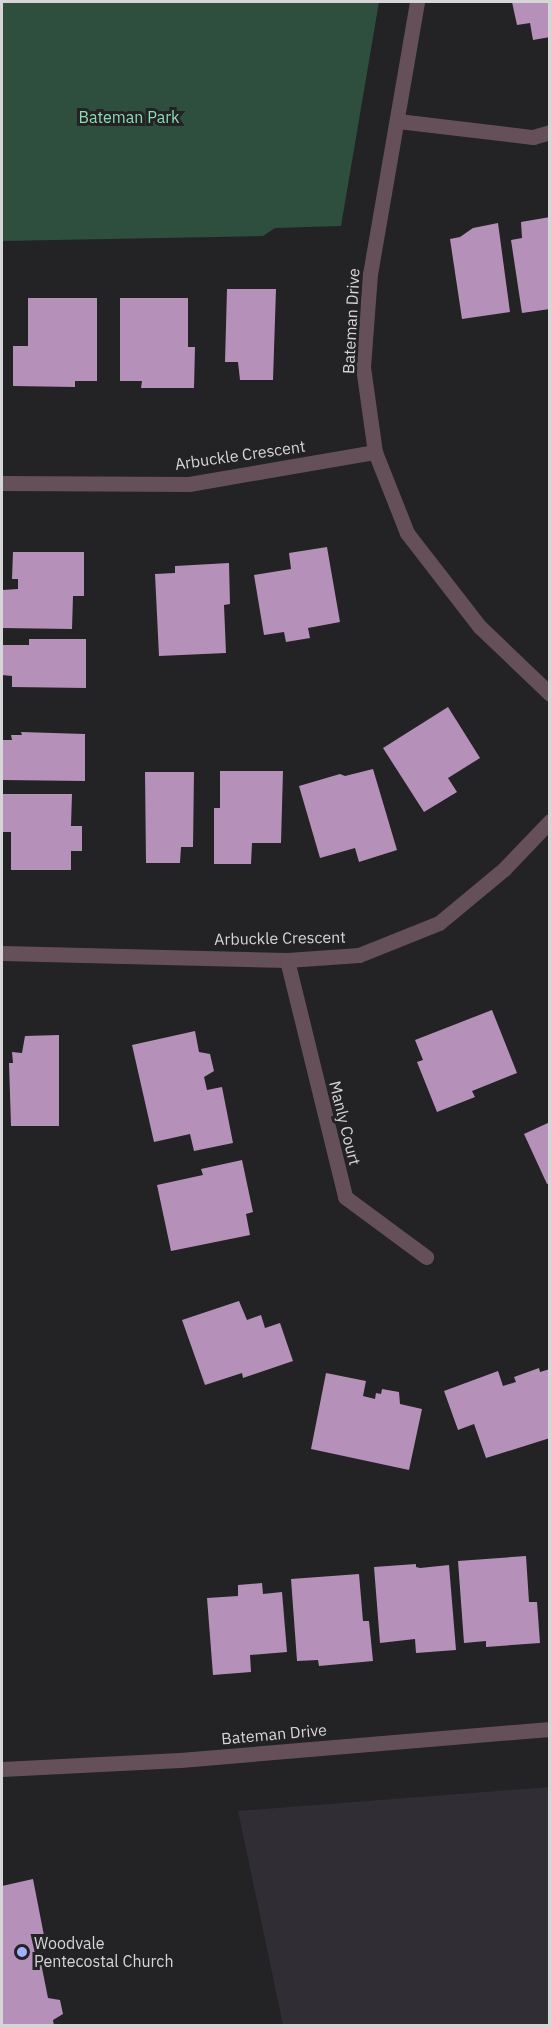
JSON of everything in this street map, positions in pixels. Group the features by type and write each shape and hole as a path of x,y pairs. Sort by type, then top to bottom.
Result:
{"street":[{"name":"Bateman Drive","path":"417,2 370,274 363,367 375,452 407,533 480,627 549,694"},
{"path":"398,121 533,137 549,132"},
{"name":"Arbuckle Crescent","path":"2,483 189,484 375,452"},
{"name":"Arbuckle Crescent","path":"2,953 287,960 359,955 439,923 504,869 549,821"},
{"name":"Manly Court","path":"287,960 345,1197 426,1257"},
{"name":"Bateman Drive","path":"2,1769 180,1760 549,1729"}],"shaded area":[{"path":"549,1787 549,2025 283,2025 238,1811"}],"green space":[{"name":"Bateman Park","path":"2,2 379,2 341,226 275,228 263,236 2,241"}],"building":[{"path":"512,2 550,2 550,37 533,40 530,23 517,25"},
{"path":"550,217 550,309 522,313 511,240 522,238 521,222"},
{"path":"498,223 510,312 462,319 450,239 460,237 473,228"},
{"path":"227,289 276,289 273,380 240,380 238,362 225,362"},
{"path":"28,298 97,298 97,381 75,381 75,387 13,386 13,346 28,346"},
{"path":"120,298 188,298 188,347 195,347 194,388 141,388 142,381 120,381"},
{"path":"327,547 340,622 308,628 310,638 286,642 284,632 264,635 254,575 291,569 289,553"},
{"path":"13,552 84,552 84,596 73,596 72,629 2,628 2,590 18,589 18,579 12,579"},
{"path":"229,563 230,604 224,605 226,653 159,656 155,574 175,573 175,566"},
{"path":"29,639 86,639 86,688 12,687 12,676 2,675 2,645 29,645"},
{"path":"448,707 480,758 448,778 457,792 424,812 383,748"},
{"path":"21,732 85,734 85,781 2,780 2,740 12,740 11,735 22,735"},
{"path":"373,769 397,850 359,862 355,848 320,858 299,786 340,774 345,776"},
{"path":"220,771 283,771 281,843 252,843 251,864 214,864 214,808 220,808"},
{"path":"145,772 194,772 193,847 181,847 180,863 146,863"},
{"path":"2,794 72,794 71,826 82,826 82,851 71,851 71,870 11,870 11,832 2,832"},
{"path":"492,1010 517,1073 472,1091 475,1097 437,1112 417,1062 423,1060 415,1040"},
{"path":"195,1031 199,1052 210,1054 214,1071 204,1077 207,1090 222,1087 233,1143 194,1151 190,1134 154,1142 132,1045"},
{"path":"59,1035 59,1126 11,1126 9,1063 13,1063 12,1052 22,1053 25,1036"},
{"path":"550,1122 550,1183 547,1184 524,1134"},
{"path":"242,1160 253,1212 246,1214 250,1235 171,1251 157,1185 203,1175 201,1169"},
{"path":"239,1301 247,1320 261,1315 265,1328 280,1323 293,1361 243,1378 242,1373 205,1385 182,1320"},
{"path":"539,1368 540,1372 550,1369 550,1438 486,1458 474,1424 458,1430 444,1391 498,1371 503,1386 516,1382 514,1377"},
{"path":"326,1373 366,1381 363,1396 375,1399 376,1393 381,1394 382,1389 399,1392 400,1404 422,1409 409,1470 311,1449"},
{"path":"526,1556 529,1602 537,1602 540,1643 486,1647 486,1641 464,1643 458,1561"},
{"path":"416,1564 416,1567 420,1568 449,1565 456,1650 416,1653 415,1639 380,1643 374,1567"},
{"path":"359,1574 363,1621 369,1621 373,1661 319,1666 318,1660 297,1661 291,1579"},
{"path":"262,1583 263,1594 282,1592 287,1652 250,1655 251,1672 213,1675 207,1598 238,1596 238,1585"},
{"name":"Woodvale Pentecostal Church","path":"33,1879 47,1951 39,1953 48,1998 60,2000 63,2014 53,2020 54,2026 2,2026 2,1886"}],"place":[{"name":"Woodvale Pentecostal Church","path":"22,1952"}]}
